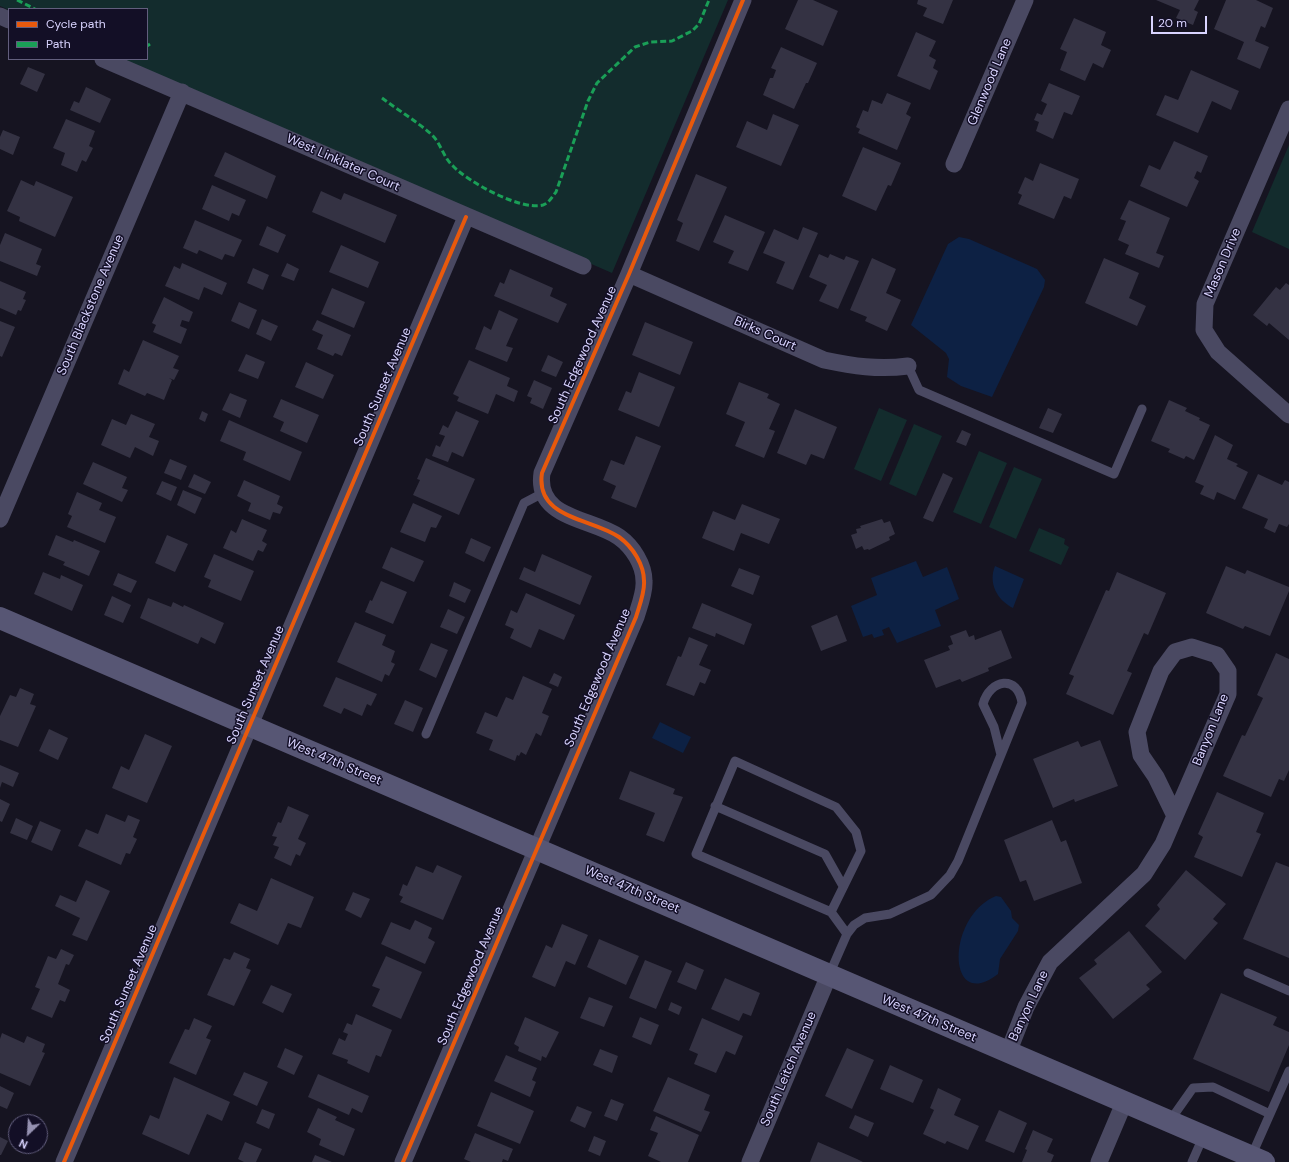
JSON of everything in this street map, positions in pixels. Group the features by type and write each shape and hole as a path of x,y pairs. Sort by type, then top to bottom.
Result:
{"main road":[{"name":"West 47th Street","path":"0,618 1257,1159"}],"street":[{"name":"South Edgewood Avenue","path":"403,1162 636,617 644,582 638,557 619,537 556,510 542,493 540,483 542,473 629,274 743,0"},
{"name":"Glenwood Lane","path":"954,164 1025,0"},
{"name":"West Linklater Court","path":"105,60 182,92 466,217 583,266"},
{"name":"South Blackstone Avenue","path":"0,519 182,92"},
{"name":"Mason Drive","path":"1289,109 1206,304 1204,330 1218,352 1289,416"},
{"name":"South Sunset Avenue","path":"64,1162 466,217"},
{"name":"Birks Court","path":"629,274 824,360 858,367 886,369 908,366"},
{"name":"Banyon Lane","path":"1008,1053 1026,1007 1050,962 1144,874 1162,844 1175,816 1228,694 1228,671 1217,655 1192,647 1175,652 1161,671 1137,732 1141,755 1156,777 1175,816"},
{"name":"South Leitch Avenue","path":"750,1162 829,975"},
{"path":"1099,1162 1124,1103"}],"lane":[{"path":"908,366 919,390 1114,474 1142,409"},
{"path":"426,734 524,503 542,493"},
{"path":"829,975 846,934 854,925 865,918 890,914 931,895 950,874 958,861 1001,755 1022,703 1021,692 1016,687 1008,683 1000,684 992,688 986,694 983,704 994,727 1001,755"},
{"path":"831,912 861,851 856,832 836,807 735,761 696,854 831,912 846,934"},
{"path":"715,806 825,854 844,886"},
{"path":"1248,973 1289,991"},
{"path":"1257,1159 1270,1114 1289,1071"},
{"path":"1169,1122 1194,1088 1213,1087 1270,1114"},
{"path":"1192,1162 1203,1137"}],"green space":[{"path":"0,0 728,0 612,273 124,60 148,60 148,8 8,8 8,10 0,6"},
{"path":"1289,145 1289,249 1252,232"},
{"path":"879,408 907,420 881,481 854,469"},
{"path":"914,424 942,436 916,496 889,484"},
{"path":"979,451 1007,463 981,524 953,512"},
{"path":"1014,467 1042,479 1016,539 989,527"},
{"path":"1039,528 1065,539 1064,544 1069,547 1061,565 1029,551"}],"water":[{"path":"959,237 969,239 1037,269 1045,280 1044,287 992,397 961,386 947,377 949,359 946,353 911,325 948,244"},
{"path":"916,561 923,577 947,567 959,599 935,610 941,626 897,643 889,627 882,630 884,635 874,638 872,634 863,637 851,606 877,595 871,578"},
{"path":"995,566 1024,579 1013,608 1007,605 998,596 995,590 993,585 993,572"},
{"path":"660,722 691,737 683,753 652,738"},
{"path":"996,896 1001,897 1011,911 1012,918 1019,925 1018,931 1000,959 998,974 981,983 969,982 962,972 959,958 961,940 968,923 979,907"}],"building":[{"path":"798,0 813,0 838,11 823,46 785,29"},
{"path":"918,0 953,0 943,24 923,16 927,8 917,4"},
{"path":"1156,0 1199,0 1194,10 1198,12 1193,25 1176,18 1180,10"},
{"path":"1226,0 1256,0 1273,8 1265,28 1261,26 1255,41 1269,47 1260,69 1237,59 1244,42 1214,29"},
{"path":"1074,18 1106,32 1101,45 1111,50 1103,68 1093,63 1085,81 1060,70 1067,52 1060,49"},
{"path":"916,32 936,41 929,56 936,60 933,68 938,71 930,90 897,76"},
{"path":"781,47 817,63 794,109 763,95 770,78 773,78 776,70 771,68"},
{"path":"28,67 45,74 37,92 20,84"},
{"path":"1191,70 1239,91 1231,110 1212,101 1198,133 1156,115 1165,95 1178,100"},
{"path":"1049,83 1080,96 1072,115 1064,112 1053,139 1036,131 1039,122 1034,120 1037,113 1042,115 1047,104 1041,101"},
{"path":"86,87 111,99 100,123 70,110 74,101 79,103"},
{"path":"887,93 911,103 906,114 911,117 897,150 858,133 860,129 856,127 863,110 868,112 872,100 882,104"},
{"path":"773,114 799,125 781,166 736,147 747,121 767,130"},
{"path":"66,119 95,131 89,146 93,148 86,162 82,160 77,172 61,165 65,153 53,148"},
{"path":"3,130 20,137 13,155 0,149 0,137"},
{"path":"1174,141 1208,156 1201,173 1197,171 1194,178 1199,181 1187,207 1140,186 1149,165 1160,170"},
{"path":"863,147 901,163 891,186 888,185 876,211 842,196"},
{"path":"225,152 276,176 267,199 214,176"},
{"path":"1040,163 1079,179 1071,199 1064,196 1054,219 1018,204 1022,195 1018,193 1025,177 1033,181"},
{"path":"696,174 727,187 699,251 676,241 683,223 677,220"},
{"path":"21,180 34,186 36,181 73,197 55,237 19,221 20,217 7,211"},
{"path":"212,185 246,200 239,216 232,213 229,221 202,209"},
{"path":"321,191 341,200 344,193 397,215 385,243 312,212"},
{"path":"1129,200 1170,218 1156,253 1164,256 1159,268 1125,254 1129,245 1118,240 1126,221 1120,219"},
{"path":"725,215 765,232 748,271 728,263 734,251 713,242"},
{"path":"195,220 242,240 234,257 225,254 222,260 199,250 197,254 183,248"},
{"path":"267,226 286,235 278,253 259,245"},
{"path":"803,227 818,233 793,290 776,283 785,262 763,253 774,229 798,240"},
{"path":"5,233 42,249 36,264 41,266 37,276 0,261 0,245"},
{"path":"341,245 379,262 368,288 329,272"},
{"path":"819,254 828,258 830,254 844,260 846,256 859,261 838,309 819,301 827,285 809,277"},
{"path":"872,258 896,269 886,293 901,300 887,331 865,321 867,317 850,310"},
{"path":"1104,258 1139,273 1129,298 1146,306 1137,326 1085,303"},
{"path":"182,263 227,283 222,295 204,287 199,300 165,286 174,266 180,269"},
{"path":"287,263 299,269 294,281 281,276"},
{"path":"253,268 269,275 263,290 247,283"},
{"path":"510,269 553,288 550,296 567,304 558,323 494,296 500,282 504,284"},
{"path":"0,281 26,292 23,299 26,300 21,311 18,310 16,315 0,308"},
{"path":"1286,283 1289,285 1289,340 1269,323 1267,326 1253,315 1276,287 1280,290"},
{"path":"332,288 365,302 354,328 321,314"},
{"path":"164,297 193,312 189,322 182,320 180,326 187,329 181,344 153,332 156,325 152,323"},
{"path":"239,302 257,310 249,329 231,321"},
{"path":"499,310 518,319 506,346 513,348 507,362 475,349 484,326 491,330"},
{"path":"262,319 278,326 271,341 256,334"},
{"path":"317,320 351,335 342,356 335,353 333,356 317,349 323,335 312,330"},
{"path":"0,321 15,327 2,357 0,356"},
{"path":"645,322 693,342 680,375 632,355"},
{"path":"143,340 179,356 173,368 179,370 174,380 169,378 172,380 164,400 147,393 145,396 118,384 124,369 129,372"},
{"path":"246,354 265,362 258,379 238,371"},
{"path":"548,355 563,362 556,377 541,371"},
{"path":"469,360 510,378 507,386 518,391 514,402 496,394 488,414 457,401 459,397 453,394"},
{"path":"306,362 334,375 323,399 295,387"},
{"path":"639,372 675,387 659,427 618,410 626,391 631,393"},
{"path":"534,380 552,388 543,409 530,403 532,398 527,396"},
{"path":"739,382 769,394 767,398 780,404 769,429 775,431 764,458 735,446 745,422 726,414"},
{"path":"230,393 247,400 240,418 222,410"},
{"path":"281,399 319,415 307,443 280,431 284,422 273,417"},
{"path":"1169,400 1187,408 1185,411 1200,418 1199,420 1210,425 1194,460 1186,456 1184,459 1168,452 1170,449 1151,441"},
{"path":"1048,408 1062,414 1053,433 1039,428"},
{"path":"795,409 837,427 824,459 811,454 806,465 777,453"},
{"path":"202,411 208,414 205,422 199,419"},
{"path":"456,411 479,421 463,457 452,452 448,462 432,456 436,445 440,447 445,436 439,434 443,425 448,428"},
{"path":"131,414 155,424 149,437 159,441 153,456 135,447 130,458 101,445 112,419 126,425"},
{"path":"229,420 302,452 290,481 243,460 246,452 220,441"},
{"path":"962,430 971,434 966,446 956,442"},
{"path":"1215,435 1233,445 1227,459 1238,464 1236,466 1248,472 1235,500 1217,492 1214,500 1200,494 1204,486 1195,482"},
{"path":"636,436 661,446 636,508 611,498 616,486 603,480 611,460 624,465"},
{"path":"426,458 475,479 459,515 413,495 420,480 417,479"},
{"path":"170,459 187,466 181,480 164,473"},
{"path":"93,462 127,477 122,488 128,490 122,502 83,484"},
{"path":"943,473 953,478 933,522 923,518"},
{"path":"194,474 211,482 205,494 188,487"},
{"path":"1258,474 1282,485 1285,480 1289,482 1289,524 1287,527 1279,524 1275,533 1264,528 1268,519 1242,508"},
{"path":"244,480 280,496 277,504 283,507 280,514 273,512 270,520 248,511 251,503 237,496"},
{"path":"162,481 177,487 171,501 156,494"},
{"path":"183,490 202,498 195,514 177,505"},
{"path":"77,492 102,503 99,510 116,517 105,543 67,527 72,516 68,514"},
{"path":"413,503 442,516 436,528 431,527 425,542 400,532"},
{"path":"742,504 780,519 769,544 741,533 734,551 702,538 713,511 735,520"},
{"path":"242,519 267,530 262,541 267,544 263,552 258,550 253,561 223,548 231,530 236,533"},
{"path":"882,519 884,523 890,521 895,534 889,537 890,540 869,550 864,550 862,546 856,549 851,535 857,533 856,529 861,528 860,526"},
{"path":"56,535 73,542 74,540 100,551 89,576 63,565 65,562 48,555"},
{"path":"167,535 188,544 175,572 155,563"},
{"path":"471,538 491,547 484,562 465,553"},
{"path":"391,547 424,561 414,582 382,568"},
{"path":"214,554 254,571 241,601 208,587 211,580 204,577"},
{"path":"542,554 592,576 580,605 519,579 524,567 535,572"},
{"path":"1226,566 1245,574 1247,570 1289,587 1289,591 1270,636 1245,626 1243,629 1206,613"},
{"path":"739,568 760,576 753,595 731,586"},
{"path":"43,572 60,579 61,575 83,585 72,611 34,594"},
{"path":"1117,572 1166,593 1148,635 1144,633 1127,671 1132,673 1113,715 1066,694 1074,676 1069,674 1106,590 1109,591"},
{"path":"118,573 137,581 131,593 113,585"},
{"path":"381,581 407,592 393,624 365,612"},
{"path":"454,582 471,590 465,603 449,596"},
{"path":"526,593 575,615 564,640 539,629 531,648 510,638 514,629 505,625 511,610 517,613"},
{"path":"112,596 131,605 123,623 104,615"},
{"path":"148,598 171,607 173,602 183,607 184,605 224,623 215,644 201,637 198,644 140,618"},
{"path":"702,603 752,624 744,645 716,633 715,637 692,628"},
{"path":"448,609 465,617 457,634 440,627"},
{"path":"837,615 847,641 821,651 811,626"},
{"path":"355,622 386,635 382,645 395,651 391,662 395,664 389,676 385,674 382,682 337,662"},
{"path":"966,630 969,637 974,635 975,640 1001,630 1012,658 988,668 989,671 962,682 960,679 936,688 924,660 950,650 948,646 953,644 950,636"},
{"path":"689,637 708,645 699,665 711,670 705,684 700,682 694,696 666,685 678,656 681,657"},
{"path":"431,643 448,650 436,678 419,670"},
{"path":"1276,653 1289,659 1289,770 1284,781 1279,779 1271,797 1223,776 1242,735 1245,736 1263,698 1257,695"},
{"path":"554,673 562,677 558,687 549,683"},
{"path":"523,676 552,689 542,713 549,716 541,736 536,733 526,755 521,752 519,756 517,755 515,761 489,750 493,740 476,733 485,712 497,717 506,697 513,700"},
{"path":"336,677 377,694 371,706 367,704 362,716 344,708 341,714 323,706"},
{"path":"20,688 34,694 30,704 36,706 18,747 0,740 0,716 10,695 16,697"},
{"path":"405,700 423,708 413,732 394,724"},
{"path":"49,729 68,738 58,760 39,751"},
{"path":"145,734 172,746 147,803 112,788 121,766 129,770"},
{"path":"1100,740 1118,786 1075,802 1074,799 1053,808 1033,759 1078,741 1081,747"},
{"path":"0,765 19,773 13,787 2,782 0,788"},
{"path":"630,771 675,789 673,794 683,797 664,842 646,835 655,813 619,799"},
{"path":"1217,792 1264,813 1256,832 1261,834 1242,877 1194,857 1203,837 1198,834"},
{"path":"0,799 10,804 2,822 0,821"},
{"path":"288,806 309,815 298,839 306,843 300,856 296,854 291,866 274,858 279,847 273,845 277,837 272,836 278,822 281,823"},
{"path":"106,814 125,822 128,815 140,820 133,837 137,839 130,854 126,853 121,865 78,846 86,829 98,834"},
{"path":"16,818 33,826 27,840 10,833"},
{"path":"1052,820 1061,842 1066,840 1082,883 1034,901 1026,880 1020,882 1004,840"},
{"path":"40,821 61,830 52,851 31,842"},
{"path":"1276,862 1289,867 1289,958 1243,939"},
{"path":"437,865 462,876 443,920 400,902 403,897 399,895 403,884 407,886 416,866 433,873"},
{"path":"1186,870 1226,904 1213,919 1218,923 1185,960 1145,926 1160,909 1157,905"},
{"path":"271,878 314,897 301,928 288,923 278,945 230,923 239,903 257,911"},
{"path":"86,880 110,891 87,941 72,935 80,918 55,906 60,895 76,902"},
{"path":"353,892 370,899 361,918 345,910"},
{"path":"415,920 432,928 428,938 435,942 425,964 381,944 391,922 410,930"},
{"path":"562,924 588,935 575,965 566,961 555,987 532,977 546,945 552,948"},
{"path":"1129,931 1162,972 1146,985 1150,989 1113,1019 1079,978 1097,964 1094,960"},
{"path":"599,939 639,956 626,985 587,967"},
{"path":"61,949 74,955 69,965 66,964 58,984 70,990 65,1002 60,1000 52,1018 31,1009 40,989 35,987 48,956 56,959"},
{"path":"234,952 250,959 246,968 251,970 234,1006 207,995 224,958 230,960"},
{"path":"386,956 422,972 401,1019 372,1006 380,989 372,986"},
{"path":"645,960 672,971 656,1009 629,998"},
{"path":"686,962 704,970 696,990 677,982"},
{"path":"725,978 760,993 751,1016 743,1013 739,1021 711,1009"},
{"path":"271,985 292,994 283,1013 262,1003"},
{"path":"1221,993 1277,1017 1273,1025 1289,1032 1289,1045 1269,1092 1193,1059"},
{"path":"589,997 613,1006 604,1027 580,1018"},
{"path":"671,1002 682,1007 679,1015 668,1010"},
{"path":"356,1014 392,1030 381,1057 376,1055 369,1073 347,1063 348,1060 332,1054 339,1038 345,1041 348,1034 343,1032 347,1023 352,1025"},
{"path":"525,1017 559,1032 546,1058 542,1056 541,1061 518,1051 519,1047 514,1044"},
{"path":"640,1017 659,1025 651,1045 632,1037"},
{"path":"194,1018 212,1026 206,1038 211,1040 196,1075 169,1063 185,1029 189,1030"},
{"path":"702,1018 743,1036 735,1055 726,1051 716,1073 694,1064 698,1054 689,1050"},
{"path":"2,1033 24,1043 27,1036 45,1044 42,1052 45,1053 30,1086 0,1073 0,1039"},
{"path":"285,1048 303,1056 294,1075 277,1067"},
{"path":"847,1048 874,1060 852,1109 825,1096"},
{"path":"600,1049 618,1056 612,1073 593,1065"},
{"path":"506,1055 537,1068 532,1080 536,1082 530,1097 494,1081"},
{"path":"890,1065 923,1080 913,1103 880,1089"},
{"path":"244,1072 268,1082 257,1106 233,1095"},
{"path":"318,1074 369,1096 362,1113 352,1108 349,1115 308,1097"},
{"path":"174,1077 230,1102 222,1121 207,1114 189,1155 142,1134 150,1115 159,1119"},
{"path":"668,1077 710,1095 704,1110 710,1112 701,1132 653,1111"},
{"path":"0,1086 14,1093 7,1109 0,1106"},
{"path":"938,1088 961,1099 954,1115 979,1126 968,1150 947,1141 945,1144 923,1134 934,1110 930,1108"},
{"path":"491,1092 534,1111 520,1144 477,1126"},
{"path":"611,1099 624,1104 617,1121 604,1116"},
{"path":"577,1106 592,1112 585,1128 570,1121"},
{"path":"318,1108 337,1117 335,1120 355,1129 344,1156 319,1145 321,1139 307,1132"},
{"path":"262,1109 275,1114 269,1129 256,1123"},
{"path":"999,1110 1027,1123 1014,1153 985,1141"},
{"path":"855,1115 874,1123 868,1137 849,1128"},
{"path":"656,1116 699,1135 688,1162 661,1162 648,1156 658,1133 650,1130"},
{"path":"1033,1130 1053,1139 1047,1152 1054,1155 1051,1162 1022,1162 1027,1150 1025,1149"},
{"path":"475,1133 513,1149 508,1161 503,1159 502,1162 471,1162 464,1159"},
{"path":"594,1136 606,1141 600,1156 588,1151"},
{"path":"0,1137 8,1141 0,1155"},
{"path":"245,1142 262,1149 256,1162 244,1162 238,1159"},
{"path":"818,1142 857,1159 863,1162 810,1162"},
{"path":"315,1155 332,1162 312,1162"}],"marked path":[{"path":"17,0 33,8"},
{"path":"382,98 431,134 450,162 460,173 470,180 509,200 533,206 543,205 549,201 556,192 588,101 597,83 635,47 650,42 672,41 692,31 699,24 709,0"}],"cycle path":[{"path":"403,1162 636,617 640,604 644,590 644,575 640,563 633,551 619,537 568,515 556,508 547,500 542,488 542,473 629,274 743,0"},
{"path":"64,1162 466,217"}]}
